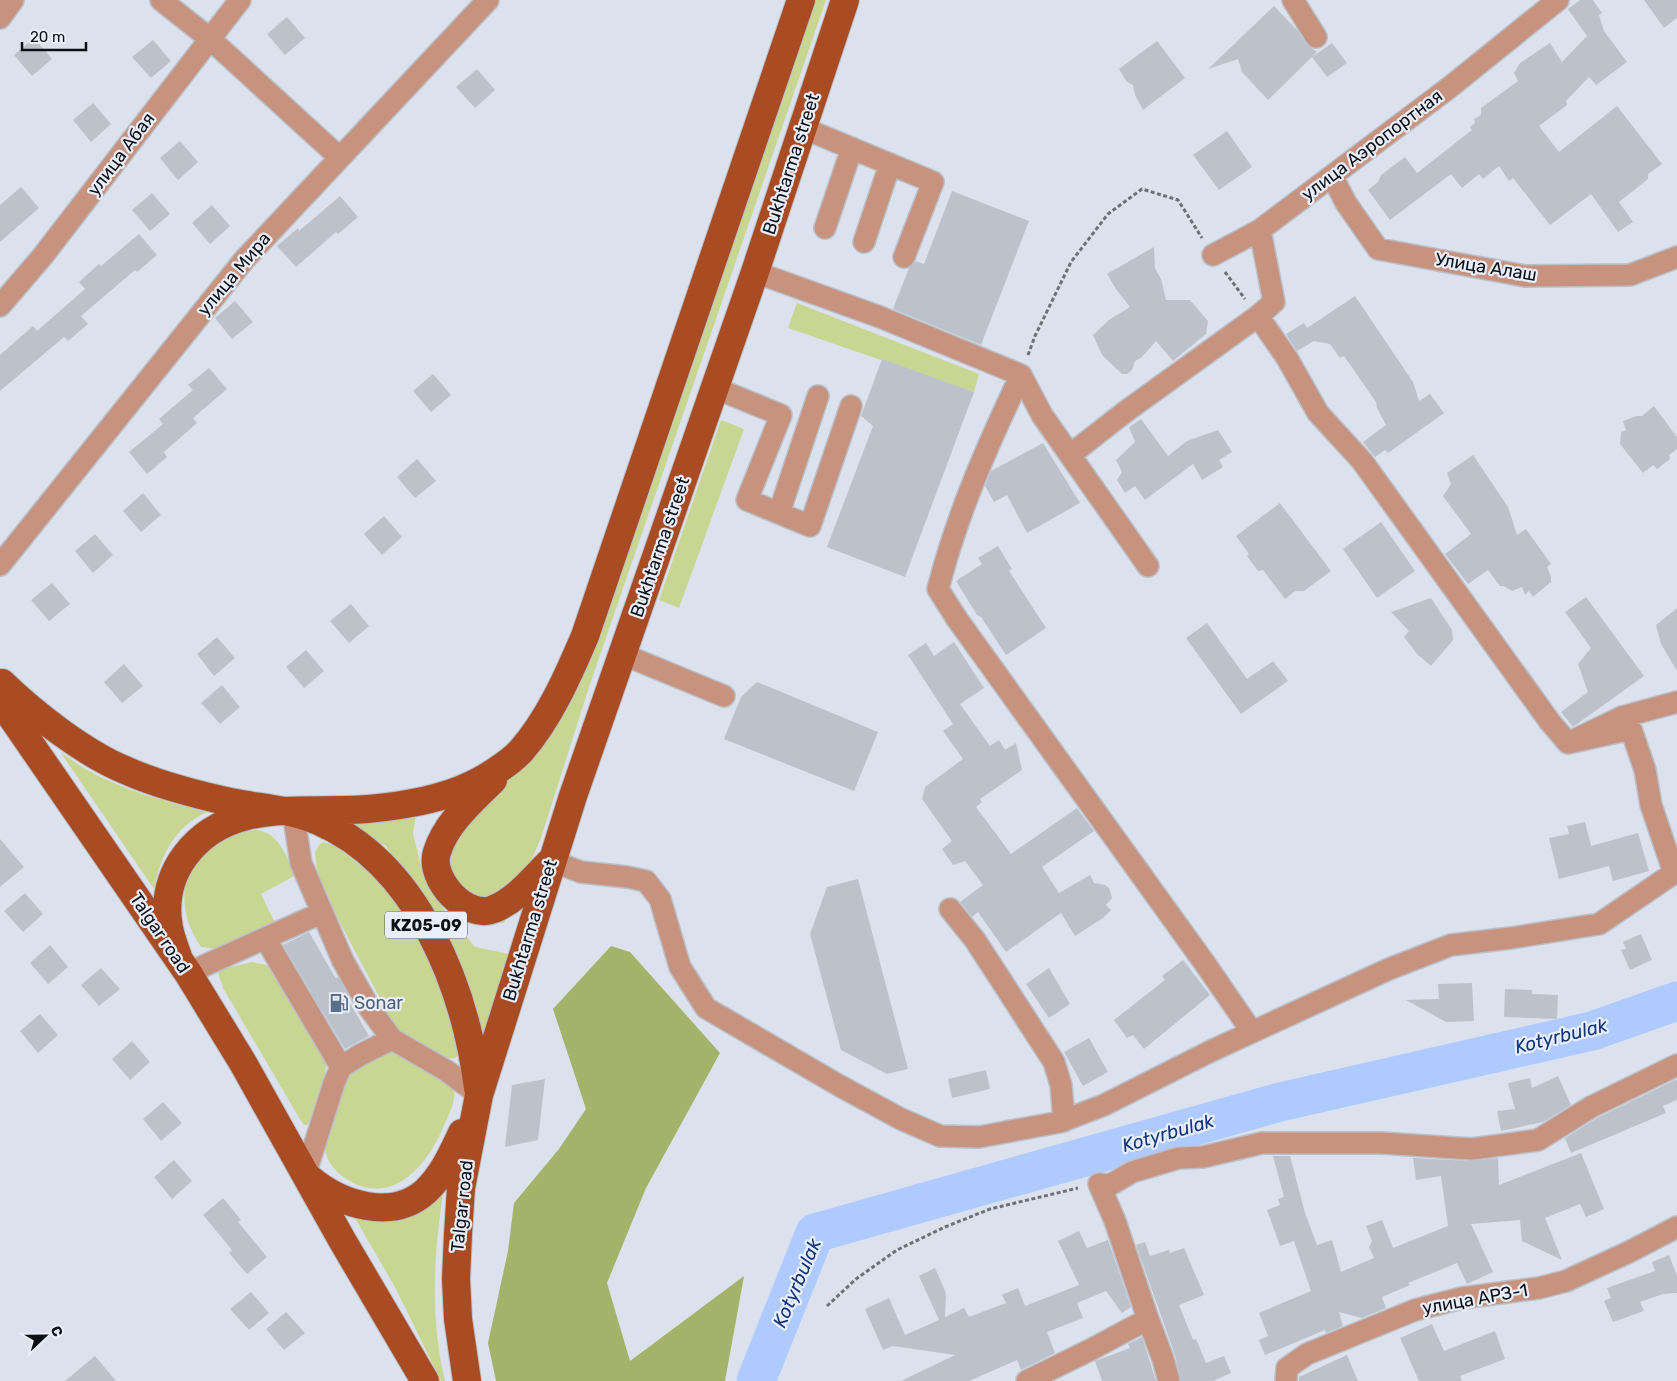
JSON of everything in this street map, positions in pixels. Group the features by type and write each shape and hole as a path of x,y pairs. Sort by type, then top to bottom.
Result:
{"main road":[{"path":"552,861 521,891 506,902 492,910 480,912 453,896 441,884 436,868 436,854 442,839 460,814 520,753 540,726 572,666 585,636 801,0"},
{"name":"Bukhtarma street","path":"478,1095 552,861 755,272 845,0"},
{"name":"KZ05-09","path":"0,682 24,705 65,735 123,770 156,782 230,802 293,812 318,821 360,845 380,862 416,909 436,942 453,982 470,1040 478,1095"},
{"name":"Talgar road","path":"0,700 183,965 243,1063 342,1240 425,1381"},
{"path":"293,812 333,812 402,806 471,785 520,753"},
{"name":"KZ05-09","path":"183,965 169,928 168,911 170,889 175,871 183,857 200,840 231,821 263,813 293,812"},
{"name":"Talgar road","path":"306,1175 334,1196 350,1203 365,1206 402,1205 415,1199 426,1191 439,1177 450,1159 478,1095"},
{"name":"Talgar road","path":"467,1381 458,1319 456,1279 461,1188 478,1095"}],"street":[{"path":"0,18 13,0"},
{"path":"161,0 209,38 340,157"},
{"name":"улица Абая","path":"0,306 42,257 240,0"},
{"name":"улица Мира","path":"0,565 244,260 488,0"},
{"path":"1294,0 1316,37"},
{"name":"улица Аэропортная","path":"1213,255 1260,230 1450,87 1558,0"},
{"path":"803,128 934,182 904,257"},
{"path":"825,228 852,148"},
{"path":"864,242 890,164"},
{"name":"Улица Алаш","path":"1332,176 1346,203 1378,249 1525,276 1630,275 1677,257"},
{"path":"1070,456 1125,412 1258,316 1274,302 1260,230"},
{"path":"755,272 880,317 1021,375 1042,415 1148,566"},
{"path":"1258,316 1287,358 1318,413 1362,461 1517,676 1568,743"},
{"path":"1021,375 973,480 947,555 938,589 956,619 1206,965 1252,1032"},
{"path":"715,388 781,414 747,500 810,526 851,406"},
{"path":"779,513 818,396"},
{"path":"622,654 724,696"},
{"path":"1568,743 1622,717 1677,702"},
{"path":"552,861 581,872 646,881 660,899 680,968 706,1008 901,1119 940,1136 979,1137 1064,1121 1104,1105 1252,1032 1389,969 1450,945 1512,938 1599,924 1675,874 1651,805 1645,770 1631,729 1568,743"},
{"path":"293,812 301,862 321,913 343,961 370,1009 392,1039 447,1071 478,1095"},
{"path":"950,909 975,940 1054,1062 1061,1085 1064,1121"},
{"path":"183,965 265,938 321,913"},
{"path":"265,938 342,1068"},
{"path":"306,1175 334,1083 342,1068 360,1055 392,1039"},
{"path":"1169,1381 1115,1221 1099,1184 1110,1185 1132,1172 1179,1158 1203,1157 1262,1143 1381,1143 1472,1149 1538,1140 1592,1107 1677,1065"},
{"name":"улица АРЗ-1","path":"1286,1381 1287,1368 1306,1354 1415,1310 1462,1298 1539,1288 1566,1281 1677,1227"},
{"path":"1026,1381 1148,1319"}],"path":[{"path":"1021,375 1035,336 1071,262 1108,214 1142,189 1178,200 1213,255 1258,316"},
{"path":"827,1306 856,1279 897,1250 945,1227 990,1209 1066,1190 1099,1184"}],"green space":[{"path":"813,0 826,0 590,684 541,838 504,923 477,921 451,893 436,829 448,804 543,741"},
{"path":"797,303 979,374 974,392 788,328"},
{"path":"721,420 744,429 679,608 659,600"},
{"path":"61,753 87,770 116,784 161,800 207,812 186,826 171,843 165,854 154,889"},
{"path":"416,813 413,834 422,870 443,908 475,947 509,954 479,1061 430,913 386,846 344,822"},
{"path":"256,830 271,835 276,840 296,875 261,894 275,923 217,949 201,947 192,932 184,902 189,874 208,851 222,841 247,831"},
{"path":"323,842 334,845 374,876 407,917 440,980 459,1048 458,1055 455,1058 445,1057 415,1042 397,1027 390,1017 339,921 317,871 315,852"},
{"path":"611,946 630,952 720,1053 646,1188 607,1283 630,1361 744,1276 725,1381 496,1381 488,1343 508,1251 514,1203 559,1149 586,1109 553,1009"},
{"path":"252,962 266,965 272,969 324,1054 326,1068 323,1085 307,1125 304,1125 301,1121 223,988 218,973 223,969"},
{"path":"394,1049 453,1087 454,1101 438,1138 419,1167 407,1178 393,1185 378,1189 362,1187 337,1172 329,1161 325,1148 342,1086 349,1073"},
{"path":"445,1181 438,1231 435,1281 437,1331 445,1381 441,1381 396,1289 355,1218 387,1219"}],"building":[{"path":"1580,0 1593,0 1602,13 1599,15 1604,31 1627,62 1596,85 1589,77 1566,101 1567,105 1539,126 1559,152 1617,106 1662,164 1648,174 1648,179 1619,202 1633,222 1618,232 1591,194 1550,225 1513,178 1509,181 1499,166 1483,179 1479,174 1462,188 1451,174 1390,220 1368,190 1378,182 1381,175 1405,157 1417,173 1472,130 1470,127 1475,123 1474,119 1481,115 1481,108 1518,81 1514,73 1520,63 1550,43 1562,62 1587,36 1568,9"},
{"path":"1644,0 1677,0 1677,18 1664,28"},
{"path":"1274,6 1298,31 1306,44 1317,52 1268,100 1242,72 1238,59 1208,69"},
{"path":"287,17 305,38 285,55 267,34"},
{"path":"34,38 52,59 32,76 14,55"},
{"path":"153,40 171,61 151,78 132,57"},
{"path":"1157,41 1185,78 1143,110 1135,95 1133,85 1127,82 1119,69"},
{"path":"1332,43 1347,63 1327,77 1312,57"},
{"path":"477,69 495,90 475,108 456,87"},
{"path":"93,103 111,124 91,142 73,120"},
{"path":"1227,131 1252,167 1219,190 1193,155"},
{"path":"180,141 198,162 178,180 160,158"},
{"path":"21,187 39,208 0,242 0,205"},
{"path":"952,191 1029,221 981,345 893,309 909,268 916,261 924,264"},
{"path":"152,193 170,214 150,231 132,210"},
{"path":"340,196 358,217 338,234 336,232 296,267 277,246 298,228 299,231"},
{"path":"212,205 230,226 210,244 192,223"},
{"path":"139,234 157,255 137,272 135,270 81,316 88,324 68,341 64,337 0,391 0,355 33,326 37,331 85,289 79,282 99,264 101,266"},
{"path":"1154,247 1155,268 1161,279 1166,300 1190,300 1208,321 1206,334 1173,361 1156,341 1141,358 1135,361 1132,370 1127,374 1122,374 1102,355 1093,335 1109,320 1130,307 1107,274"},
{"path":"1355,296 1413,382 1419,401 1430,394 1444,413 1388,453 1385,450 1375,457 1363,442 1386,425 1376,402 1344,356 1340,358 1330,344 1314,341 1297,351 1286,334 1304,323 1307,328"},
{"path":"235,301 253,322 232,339 215,318"},
{"path":"882,359 974,392 905,577 827,547 873,426 861,416"},
{"path":"209,368 227,389 193,418 197,423 164,452 167,457 147,474 129,452 163,424 159,419 193,390 188,385"},
{"path":"433,374 451,395 431,412 413,391"},
{"path":"1654,406 1677,437 1677,449 1669,455 1670,459 1657,469 1653,465 1643,473 1620,444 1621,432 1626,430 1623,421 1642,416"},
{"path":"1141,419 1168,456 1187,441 1218,430 1232,452 1219,460 1223,467 1202,480 1193,464 1145,500 1135,486 1125,493 1117,480 1122,472 1116,460 1135,442 1129,427"},
{"path":"1043,443 1080,503 1027,533 1007,495 994,502 985,486 991,471"},
{"path":"1473,455 1508,507 1517,535 1526,529 1551,564 1547,567 1551,582 1533,597 1529,591 1525,595 1522,587 1512,591 1504,586 1500,586 1488,570 1468,584 1445,554 1471,534 1443,496 1451,484 1447,473"},
{"path":"417,459 436,481 415,498 397,477"},
{"path":"143,493 161,515 141,532 123,511"},
{"path":"1280,503 1331,571 1304,591 1295,591 1285,599 1263,570 1258,571 1236,536"},
{"path":"384,516 402,537 382,555 364,534"},
{"path":"1381,522 1415,571 1377,598 1343,549"},
{"path":"95,534 113,555 93,573 75,551"},
{"path":"998,546 1012,569 1009,571 1046,628 1006,655 981,617 977,615 956,581 982,564 978,558"},
{"path":"52,583 70,604 49,621 31,600"},
{"path":"1586,597 1644,676 1573,727 1561,712 1588,692 1578,664 1591,648 1565,612"},
{"path":"1431,598 1452,630 1453,640 1431,666 1418,655 1404,637 1409,631 1391,612"},
{"path":"351,604 369,626 349,643 330,621"},
{"path":"1677,608 1677,671 1661,644 1656,625"},
{"path":"1207,623 1247,679 1273,661 1288,681 1241,714 1186,638"},
{"path":"217,637 235,658 214,676 197,654"},
{"path":"954,642 984,688 960,704 990,746 999,740 1005,750 1016,743 1022,770 980,799 982,802 976,807 1011,854 1077,808 1094,831 1042,867 1059,893 1090,875 1094,883 1105,885 1109,888 1112,898 1106,905 1111,910 1103,918 1075,936 1061,913 1006,952 978,912 972,917 960,902 983,885 965,861 953,865 942,849 952,841 922,799 925,787 963,759 943,731 953,724 908,655 926,643 934,656"},
{"path":"306,650 324,671 304,688 286,667"},
{"path":"124,664 143,686 122,703 104,682"},
{"path":"757,682 878,732 854,791 724,739 741,697"},
{"path":"222,685 240,707 220,724 201,703"},
{"path":"1585,822 1591,846 1638,833 1649,871 1613,881 1609,866 1559,879 1549,838 1569,834 1567,826"},
{"path":"0,839 24,867 0,887"},
{"path":"858,879 908,1069 887,1074 841,1050 810,934 827,887"},
{"path":"25,893 43,914 23,932 4,911"},
{"path":"309,932 369,1036 345,1049 283,945"},
{"path":"1641,934 1652,960 1630,970 1621,950 1626,949 1623,942"},
{"path":"50,945 68,967 48,984 30,963"},
{"path":"1183,960 1210,995 1144,1049 1133,1035 1127,1038 1114,1020 1165,980 1162,976"},
{"path":"101,968 120,989 99,1006 81,985"},
{"path":"1049,968 1070,1004 1049,1018 1026,984"},
{"path":"1472,983 1474,1021 1446,1022 1406,1000 1439,999 1438,984"},
{"path":"1505,989 1532,990 1532,994 1558,995 1557,1019 1504,1017"},
{"path":"40,1014 58,1035 38,1053 20,1031"},
{"path":"1089,1038 1108,1072 1083,1086 1064,1052"},
{"path":"132,1041 150,1062 130,1080 112,1059"},
{"path":"986,1070 990,1089 952,1098 948,1079"},
{"path":"1558,1076 1571,1105 1543,1122 1501,1131 1497,1111 1515,1109 1508,1083 1530,1078 1532,1088"},
{"path":"545,1079 538,1140 505,1147 512,1085"},
{"path":"1677,1079 1677,1100 1663,1106 1666,1113 1571,1153 1565,1138 1597,1118"},
{"path":"163,1102 182,1123 161,1141 143,1119"},
{"path":"1581,1153 1604,1209 1586,1217 1580,1204 1545,1218 1562,1260 1522,1241 1520,1220 1471,1224 1493,1272 1467,1284 1457,1263 1408,1283 1410,1285 1382,1297 1386,1308 1362,1318 1339,1312 1343,1326 1326,1333 1325,1330 1265,1355 1259,1340 1268,1336 1259,1313 1311,1291 1294,1241 1280,1246 1267,1210 1280,1205 1278,1199 1284,1197 1273,1156 1290,1156 1305,1213 1317,1245 1332,1240 1341,1272 1374,1258 1369,1247 1372,1241 1366,1226 1382,1220 1393,1248 1448,1226 1441,1176 1416,1180 1413,1158 1471,1161 1498,1158 1499,1185"},
{"path":"174,1160 192,1181 172,1199 154,1177"},
{"path":"223,1198 241,1220 238,1222 267,1257 247,1274 229,1253 232,1250 203,1215"},
{"path":"1079,1231 1087,1248 1108,1240 1131,1307 1122,1313 1106,1291 1077,1303 1083,1318 1047,1332 1055,1353 1021,1370 1017,1360 969,1381 901,1381 955,1355 893,1346 883,1350 865,1309 889,1298 905,1335 939,1320 919,1276 935,1268 946,1293 945,1317 964,1308 969,1317 1006,1303 1002,1295 1018,1288 1025,1306 1079,1285 1058,1241"},
{"path":"1145,1242 1150,1256 1169,1250 1170,1253 1184,1248 1204,1295 1179,1305 1193,1340 1196,1339 1206,1363 1224,1356 1231,1373 1213,1381 1181,1381 1175,1355 1136,1245"},
{"path":"1669,1255 1677,1276 1677,1293 1663,1294 1640,1302 1644,1311 1613,1322 1604,1301 1611,1298 1607,1288 1655,1271 1652,1262"},
{"path":"251,1292 269,1313 249,1330 230,1309"},
{"path":"286,1312 305,1333 284,1350 266,1329"},
{"path":"1432,1324 1444,1351 1495,1331 1505,1359 1460,1376 1462,1381 1419,1381 1400,1338"},
{"path":"1142,1337 1156,1381 1102,1381 1095,1361 1130,1348 1128,1344"},
{"path":"1347,1355 1358,1381 1299,1381 1299,1377"},
{"path":"95,1356 116,1381 65,1381"}],"waterway":[{"name":"Kotyrbulak","path":"756,1381 815,1233 1280,1102 1592,1031 1677,1001"}],"tunnel":[{"path":"306,1008 354,980"}],"place":[{"name":"Sonar","path":"339,1003"}]}
